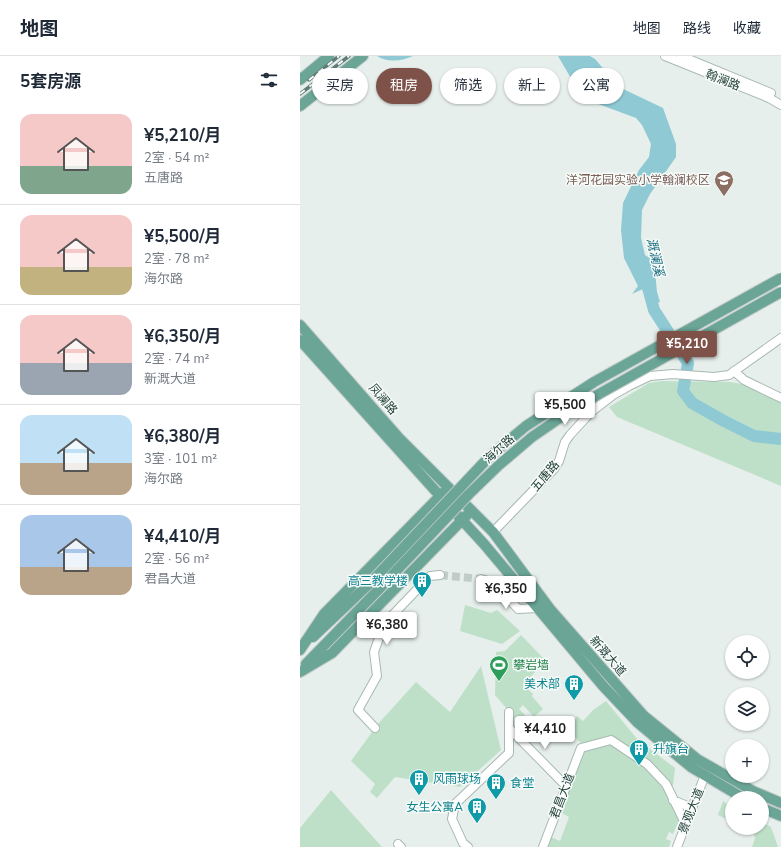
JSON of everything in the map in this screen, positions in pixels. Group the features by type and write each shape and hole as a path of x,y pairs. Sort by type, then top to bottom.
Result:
{"main road":[{"path":"303,77 329,56"},
{"path":"300,106 363,56"},
{"name":"海尔路","path":"300,650 371,582 490,456 526,426 594,382 781,278"},
{"name":"海尔路","path":"300,671 469,494 499,465 532,437 567,413 599,394 781,292"},
{"name":"凤澜路","path":"300,325 399,438 449,487"},
{"name":"凤澜路","path":"300,340 440,496"},
{"path":"300,650 324,614 449,487"},
{"name":"新溉大道","path":"449,487 493,532 550,609 644,716 697,759 753,791 781,803"},
{"name":"新溉大道","path":"440,496 484,544 603,686 638,723 691,767 731,791"},
{"path":"300,671 332,653 472,510"},
{"path":"769,811 781,816"}],"street":[{"name":"翰澜路","path":"665,56 768,98 781,105"},
{"name":"翰澜路","path":"682,56 781,98"},
{"name":"五唐路","path":"493,532 554,469 568,439 591,412 614,395 650,376 673,374 714,377 729,375 781,338"},
{"path":"734,371 744,380 781,398"},
{"path":"375,728 358,710 377,676 374,652 384,624 430,576 440,575"},
{"path":"481,579 495,583 518,609 538,608"},
{"path":"468,847 463,843 452,819 455,804 509,754 509,712"},
{"path":"509,728 566,786"},
{"name":"君昌大道","path":"543,847 581,748 611,740 647,764 666,784 686,825"},
{"name":"景观大道","path":"677,847 705,775"},
{"path":"673,800 692,808"}],"green space":[{"path":"662,381 730,382 742,384 781,403 781,486 617,417 609,407 649,383"},
{"path":"465,605 491,613 497,610 520,631 502,644 460,631"},
{"path":"521,635 546,661 523,684 533,694 532,696 543,709 534,717 523,705 519,709 525,715 518,722 495,695 496,652 505,651"},
{"path":"481,666 501,750 460,787 395,777 377,798 370,792 375,784 351,761 378,724 416,682 450,712"},
{"path":"606,701 638,740 675,768 673,786 648,761 610,736 582,744 568,731 577,716 583,721 593,710"},
{"path":"608,744 643,763 656,778 680,818 673,834 669,832 666,839 671,841 669,847 547,847 551,837 560,841 569,817 560,812 584,750"},
{"path":"331,790 382,847 300,847 300,828"},
{"path":"723,801 725,802 725,818 718,815"},
{"path":"769,826 771,827 778,847 752,847 755,838 754,835 769,835"}],"water":[{"path":"377,56 413,56 405,59 385,60"},
{"path":"558,56 590,56 595,59 603,68 568,68 568,73"},
{"path":"624,89 663,108 676,144 676,157 650,194 642,210 641,238 645,255 654,261 657,292 660,302 649,305 643,289 632,294 638,286 624,258 621,230 623,203 639,170 649,157 651,144 642,125 636,118 598,104 624,104"}],"waterway":[{"name":"溉澜溪","path":"648,288 654,310 688,363 683,391 692,403 754,436 781,439"}],"tunnel":[{"path":"440,575 481,579"}],"railway":[{"path":"309,80 339,56"},
{"path":"300,94 349,56"}],"place":[{"name":"洋河花园实验小学翰澜校区","path":"724,197"},
{"name":"高三教学楼","path":"422,598"},
{"name":"攀岩墙","path":"499,682"},
{"name":"美术部","path":"574,701"},
{"name":"升旗台","path":"639,766"},
{"name":"风雨球场","path":"419,796"},
{"name":"食堂","path":"496,800"},
{"name":"女生公寓A","path":"477,824"}]}
